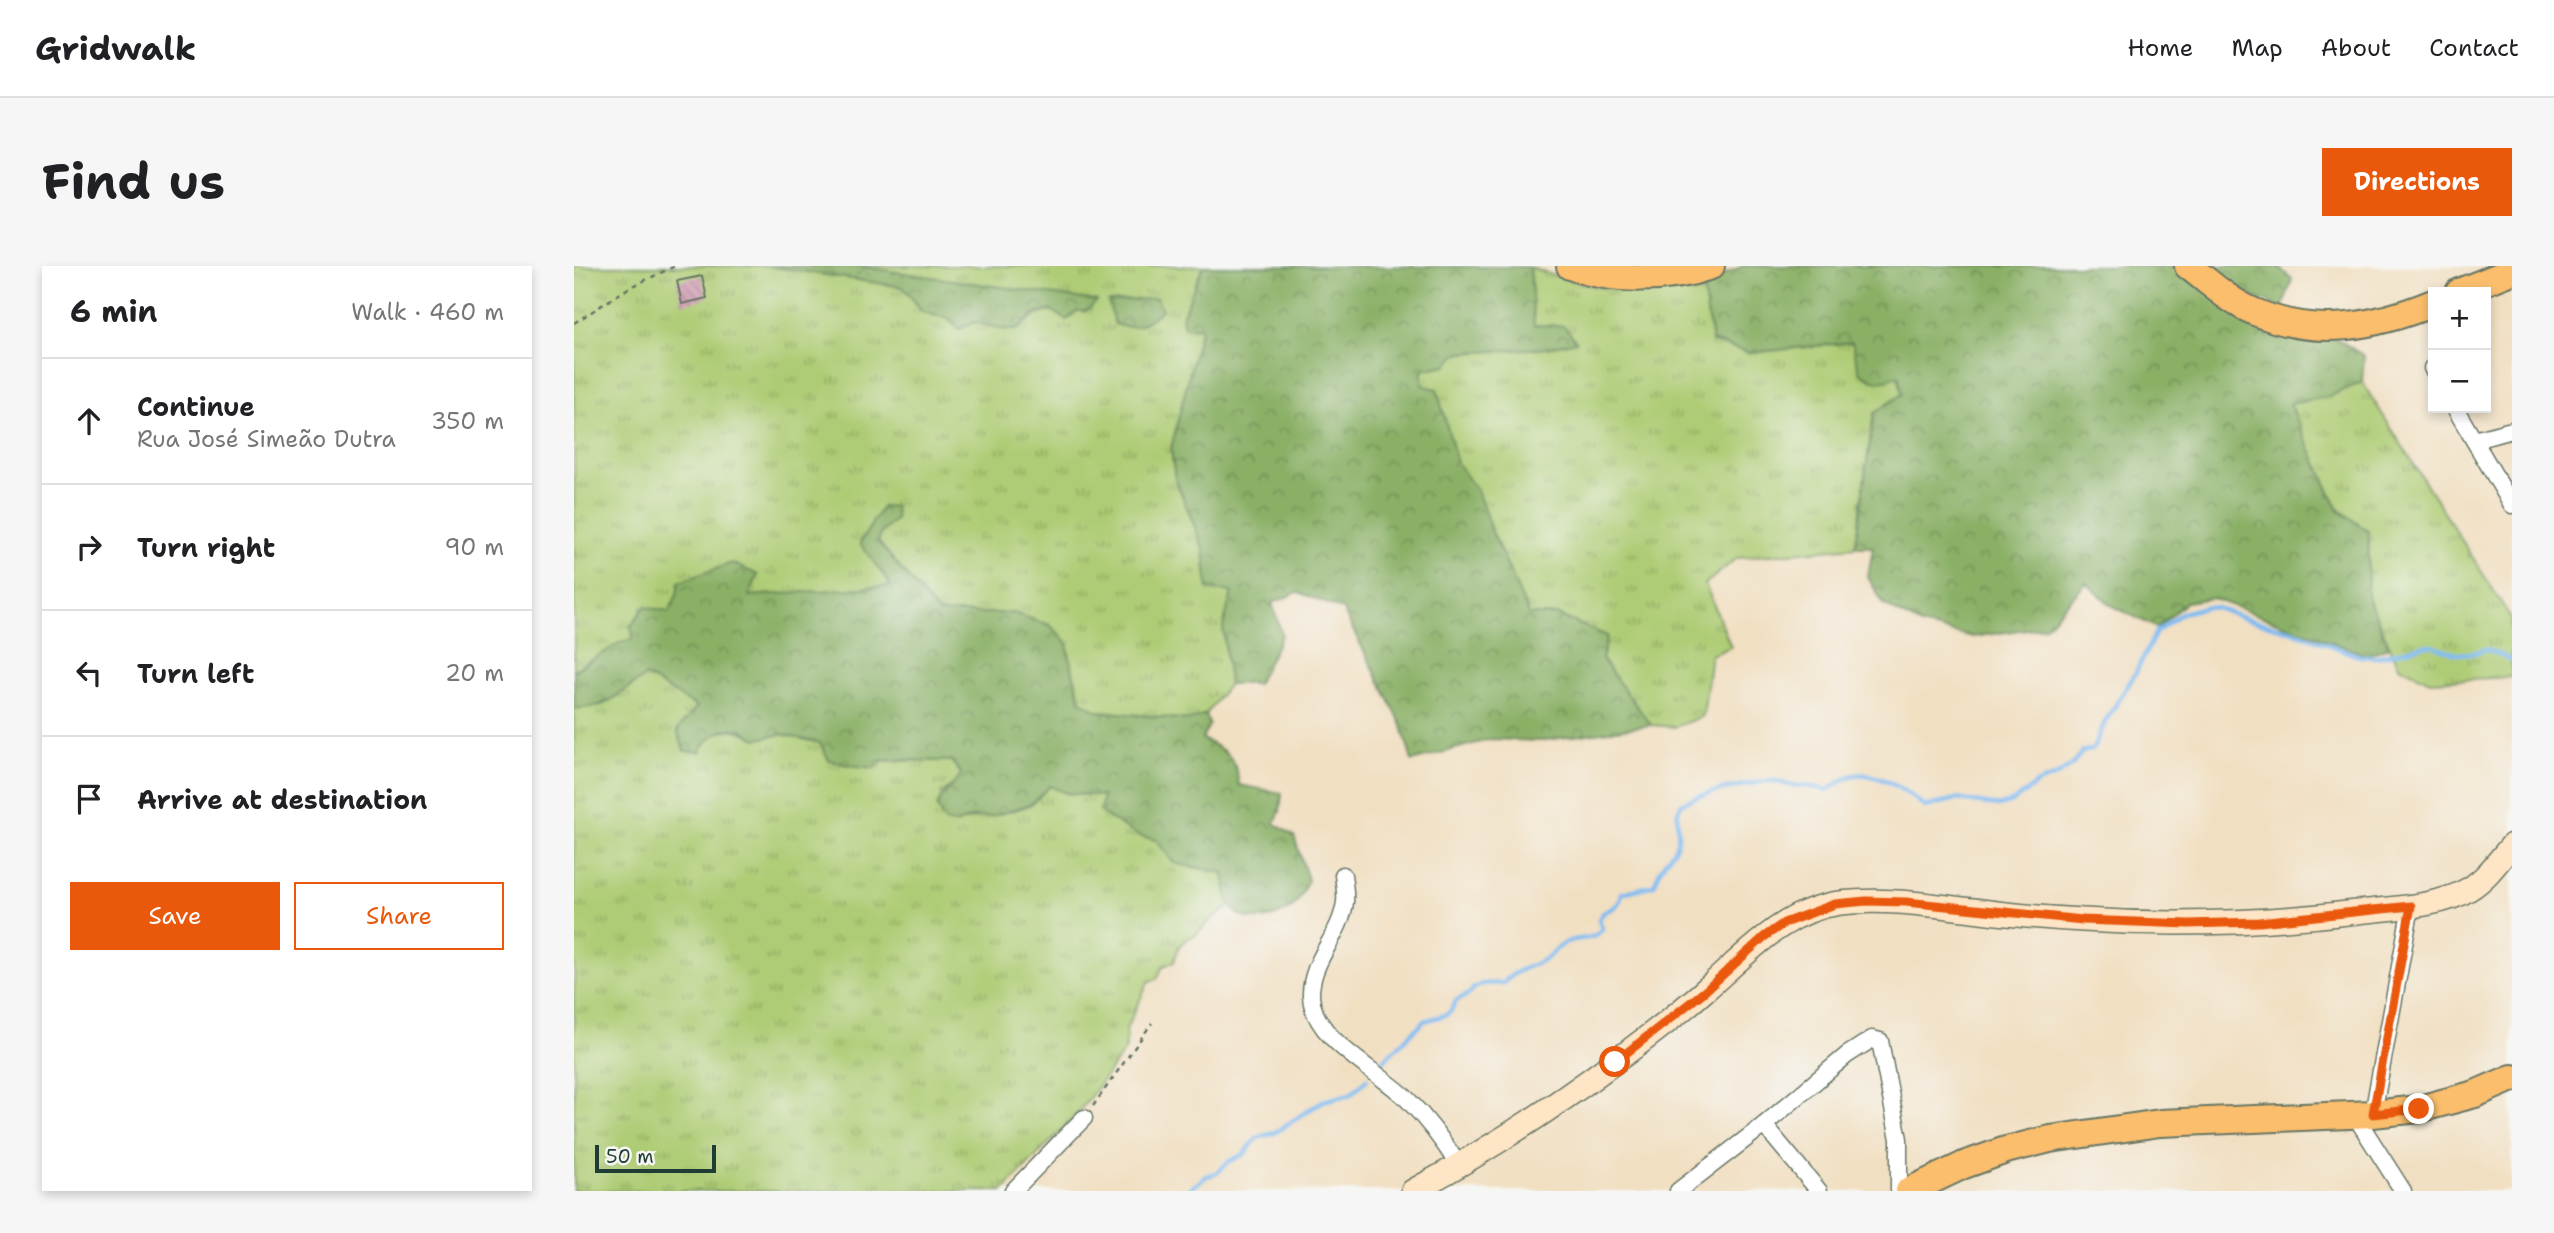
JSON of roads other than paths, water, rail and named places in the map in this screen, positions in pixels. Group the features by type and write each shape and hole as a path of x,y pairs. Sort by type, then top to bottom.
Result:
{"main road":[{"path":"1570,266 1608,275 1637,277 1670,276 1711,266"},
{"path":"2188,266 2245,307 2293,325 2364,325 2396,318 2428,305"},
{"path":"2472,287 2512,271"},
{"path":"1413,1191 1534,1120 1615,1062 1705,991 1764,937 1784,923 1835,904 1866,901 1906,902 2083,920 2188,924 2259,922 2411,906 2452,897 2468,890 2482,879 2512,845"},
{"path":"1909,1191 1974,1161 2050,1139 2160,1123 2419,1109 2475,1094 2512,1078"}],"street":[{"path":"2458,413 2512,505"},
{"path":"2474,440 2512,430"},
{"path":"1343,875 1346,900 1342,915 1316,965 1311,982 1314,1013 1321,1026 1334,1040 1384,1078 1421,1114 1459,1166"},
{"path":"2403,1191 2363,1114 2411,906"},
{"path":"1678,1191 1764,1125 1847,1055 1872,1039 1880,1041 1899,1139 1899,1191"},
{"path":"1013,1191 1084,1118"},
{"path":"1764,1125 1819,1191"}],"waterway":[{"path":"1377,1067 1424,1021 1446,1015 1456,1001 1474,988 1482,984 1504,983 1513,974 1541,961 1564,944 1595,936 1602,929 1599,919 1604,912 1616,905 1622,893 1654,885 1676,845 1678,813 1686,801 1725,789 1767,781 1827,790 1848,777 1860,774 1891,783 1925,807 1956,799 1998,806 2012,802 2038,783 2056,776 2072,765 2082,752 2093,749 2105,722 2135,674 2156,632 2182,613 2206,607 2217,608 2292,631 2359,656 2376,657 2432,645 2456,654 2486,649 2512,660"},
{"path":"1187,1191 1244,1154 1257,1138 1274,1133 1323,1101 1351,1094 1367,1079"}]}
